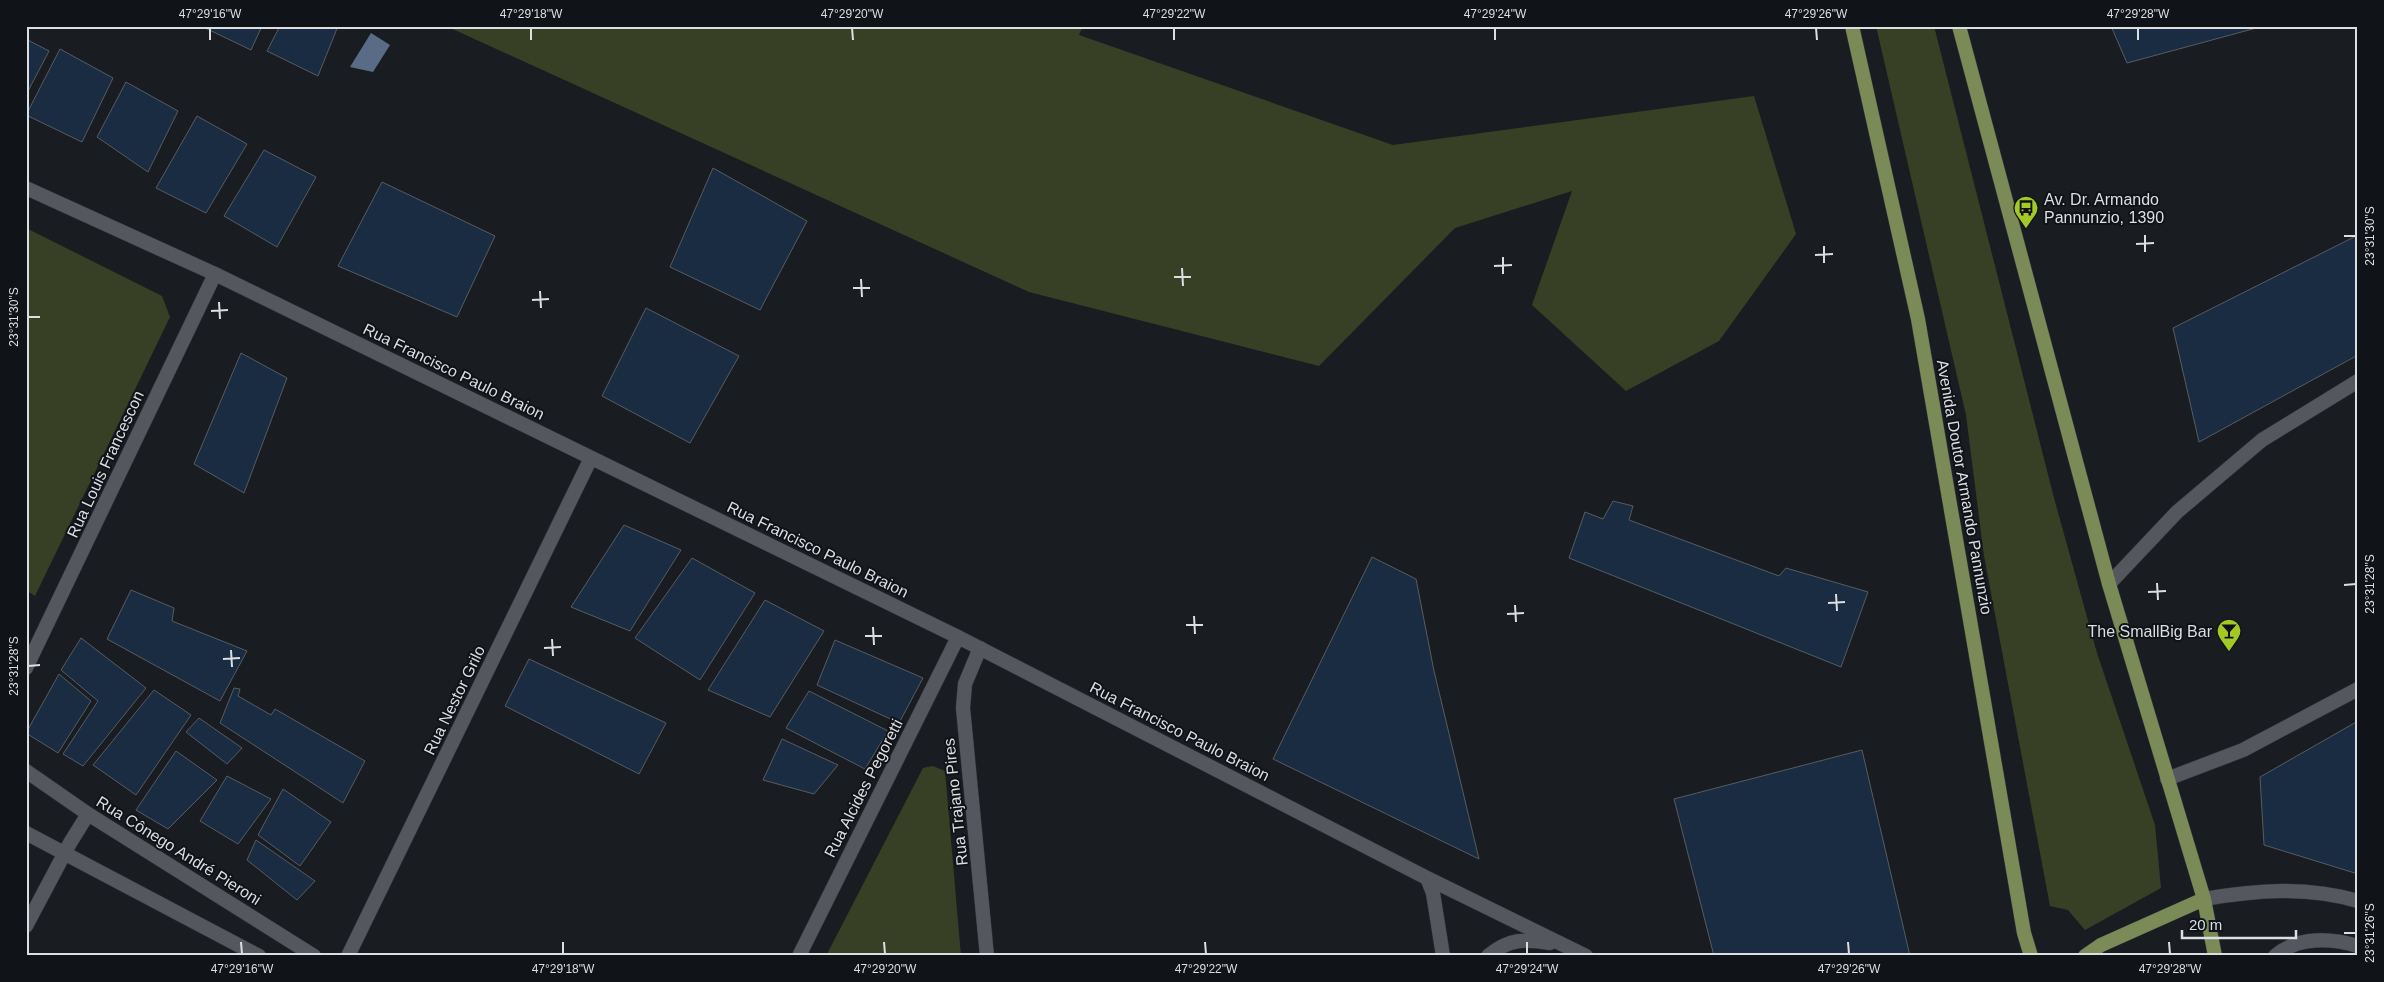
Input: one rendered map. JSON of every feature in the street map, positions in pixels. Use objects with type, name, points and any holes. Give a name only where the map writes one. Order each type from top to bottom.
[{"type":"main road","name":"Avenida Doutor Armando Pannunzio","points":[[1852,26],[1918,319],[2024,932],[2031,956]]},
{"type":"main road","points":[[1959,26],[2110,584],[2204,899],[2215,956]]},
{"type":"main road","points":[[2085,956],[2101,945],[2204,899]]},
{"type":"street","name":"Rua Francisco Paulo Braion","points":[[26,188],[215,274],[958,637],[1427,878],[1586,956]]},
{"type":"street","name":"Rua Louis Francescon","points":[[26,668],[215,274]]},
{"type":"street","points":[[2110,584],[2177,512],[2262,440],[2358,381]]},
{"type":"street","name":"Rua Nestor Grilo","points":[[348,956],[591,458]]},
{"type":"street","name":"Rua Alcides Pegoretti","points":[[799,956],[958,637]]},
{"type":"street","name":"Rua Trajano Pires","points":[[980,648],[965,684],[963,708],[987,956]]},
{"type":"street","points":[[2167,779],[2243,750],[2358,688]]},
{"type":"street","name":"Rua Cônego André Pieroni","points":[[26,771],[88,814],[314,956]]},
{"type":"street","points":[[26,926],[65,852],[88,814]]},
{"type":"street","points":[[26,832],[259,956]]},
{"type":"street","points":[[1427,878],[1433,893],[1442,956]]},
{"type":"street","points":[[2204,899],[2238,893],[2295,889],[2358,901]]},
{"type":"street","points":[[2275,956],[2301,943],[2329,939],[2358,946]]},
{"type":"street","points":[[1488,956],[1510,942],[1530,940],[1567,946]]},
{"type":"green space","points":[[446,26],[1083,26],[1079,35],[1393,145],[1754,96],[1796,234],[1719,341],[1626,391],[1532,305],[1572,191],[1455,228],[1319,366],[1029,292]]},
{"type":"green space","points":[[1876,26],[1934,26],[2054,498],[2097,653],[2155,825],[2161,888],[2085,930],[2068,910],[2050,906],[1984,556],[1966,415]]},
{"type":"green space","points":[[26,228],[162,296],[170,317],[35,596],[26,590]]},
{"type":"green space","points":[[933,766],[945,771],[961,956],[826,956],[923,768]]},
{"type":"water","points":[[371,33],[390,45],[373,72],[350,67]]},
{"type":"building","points":[[201,26],[262,26],[251,50]]},
{"type":"building","points":[[280,26],[338,26],[318,76],[267,51]]},
{"type":"building","points":[[2111,26],[2259,26],[2260,27],[2127,63]]},
{"type":"building","points":[[26,39],[49,51],[26,95]]},
{"type":"building","points":[[60,49],[113,78],[82,142],[26,115]]},
{"type":"building","points":[[126,82],[178,111],[148,172],[97,137]]},
{"type":"building","points":[[197,116],[247,144],[206,213],[156,188]]},
{"type":"building","points":[[264,150],[316,177],[277,247],[224,216]]},
{"type":"building","points":[[713,168],[807,221],[760,310],[670,267]]},
{"type":"building","points":[[382,182],[495,236],[457,317],[338,266]]},
{"type":"building","points":[[2358,235],[2358,355],[2199,442],[2173,328]]},
{"type":"building","points":[[646,308],[739,356],[690,443],[602,396]]},
{"type":"building","points":[[241,353],[287,378],[244,493],[194,464]]},
{"type":"building","points":[[1613,501],[1633,506],[1629,520],[1779,576],[1786,568],[1868,592],[1841,667],[1569,558],[1585,512],[1603,519]]},
{"type":"building","points":[[624,525],[681,550],[630,631],[571,607]]},
{"type":"building","points":[[1372,557],[1416,579],[1434,671],[1479,859],[1273,759]]},
{"type":"building","points":[[692,558],[755,593],[700,680],[635,638]]},
{"type":"building","points":[[131,590],[174,608],[172,621],[247,651],[220,701],[107,639]]},
{"type":"building","points":[[765,600],[824,631],[770,717],[708,690]]},
{"type":"building","points":[[81,638],[146,688],[83,766],[63,754],[98,701],[61,670]]},
{"type":"building","points":[[835,640],[923,678],[899,723],[817,685]]},
{"type":"building","points":[[529,659],[666,723],[639,774],[505,706]]},
{"type":"building","points":[[59,674],[91,701],[58,753],[26,733]]},
{"type":"building","points":[[234,688],[240,689],[238,696],[271,715],[275,709],[365,761],[343,803],[220,723]]},
{"type":"building","points":[[154,690],[191,715],[136,795],[93,765]]},
{"type":"building","points":[[809,691],[888,731],[865,769],[786,728]]},
{"type":"building","points":[[199,718],[242,748],[227,764],[186,732]]},
{"type":"building","points":[[2358,721],[2358,874],[2264,845],[2260,777]]},
{"type":"building","points":[[782,739],[838,765],[814,794],[763,780]]},
{"type":"building","points":[[1862,750],[1910,956],[1714,956],[1674,799]]},
{"type":"building","points":[[176,751],[217,780],[168,829],[136,810]]},
{"type":"building","points":[[227,776],[271,799],[238,844],[200,821]]},
{"type":"building","points":[[283,789],[331,822],[300,866],[258,835]]},
{"type":"building","points":[[256,840],[315,881],[297,900],[247,860]]},
{"type":"place","name":"Av. Dr. Armando Pannunzio, 1390","points":[[2026,229]]},
{"type":"place","name":"The SmallBig Bar","points":[[2229,652]]}]
